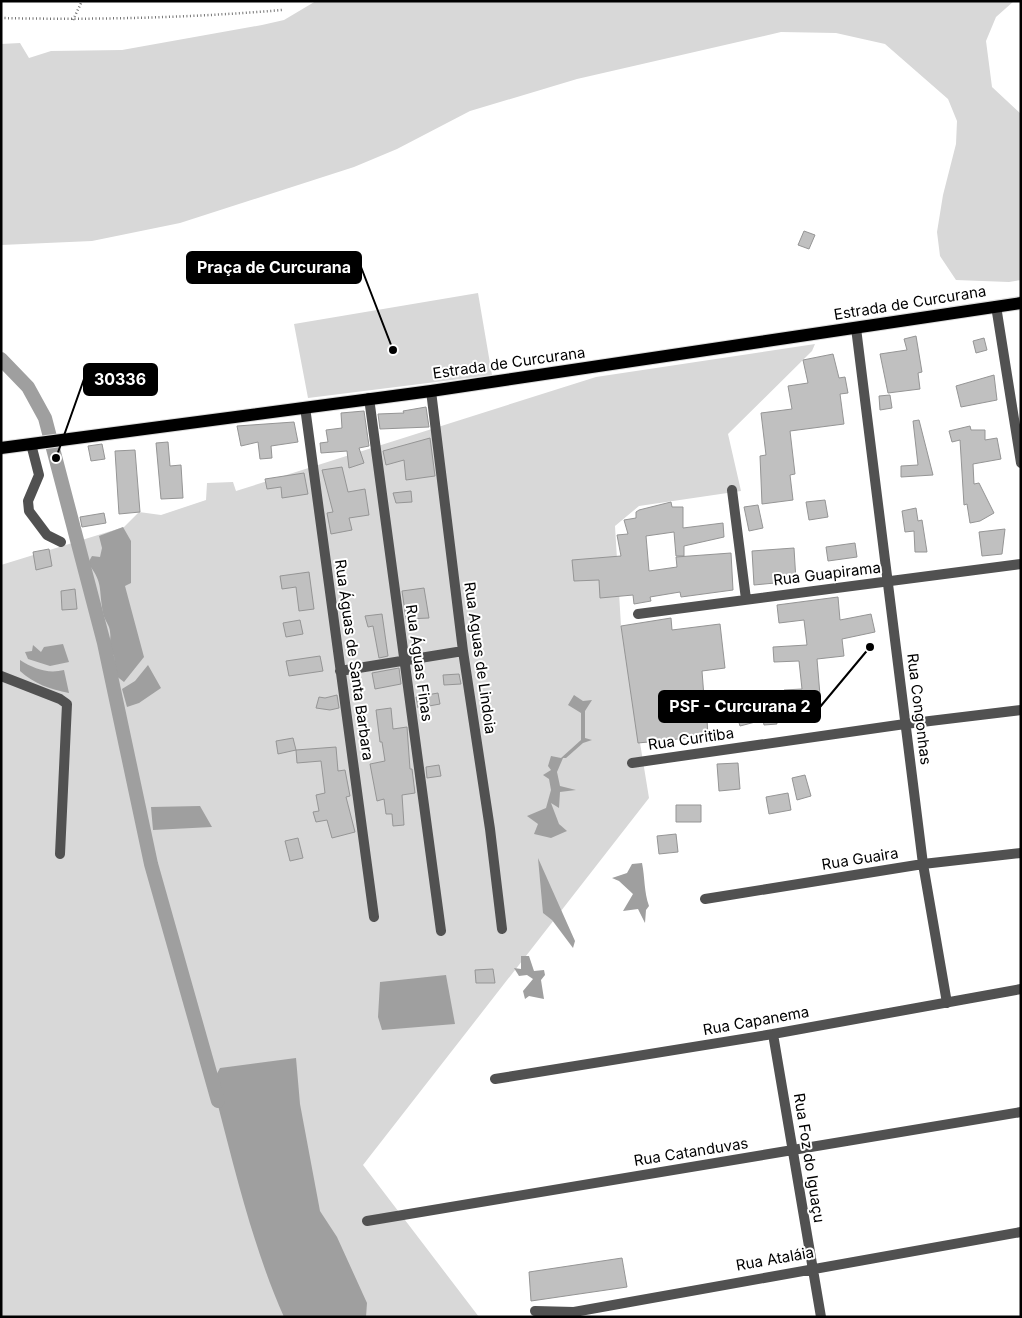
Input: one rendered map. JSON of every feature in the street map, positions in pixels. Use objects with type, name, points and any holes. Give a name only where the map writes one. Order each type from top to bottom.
[{"type":"main road","name":"Estrada de Curcurana","points":[[1,448],[431,391],[1021,303]]},
{"type":"street","points":[[996,306],[1021,463]]},
{"type":"street","name":"Rua Congonhas","points":[[856,328],[923,864],[946,1003]]},
{"type":"street","name":"Rua Aguas de Lindoia","points":[[431,391],[463,651],[490,829],[502,928]]},
{"type":"street","name":"Rua Águas Finas","points":[[369,398],[403,661],[442,931]]},
{"type":"street","name":"Rua Águas de Santa Barbara","points":[[305,407],[374,917]]},
{"type":"street","points":[[35,443],[39,475],[28,501],[28,511],[47,536],[61,542]]},
{"type":"street","points":[[732,490],[746,599]]},
{"type":"street","name":"Rua Guapirama","points":[[638,614],[1021,564]]},
{"type":"street","points":[[340,671],[463,651]]},
{"type":"street","points":[[1,676],[60,699],[67,704],[60,854]]},
{"type":"street","name":"Rua Curitiba","points":[[632,763],[905,724],[1021,710]]},
{"type":"street","name":"Rua Guaira","points":[[704,900],[923,864],[1021,853]]},
{"type":"street","name":"Rua Capanema","points":[[495,1079],[773,1034],[1021,990]]},
{"type":"street","name":"Rua Foz do Iguaçu","points":[[773,1034],[821,1317]]},
{"type":"street","name":"Rua Catanduvas","points":[[367,1221],[1021,1112]]},
{"type":"street","name":"Rua Ataláia","points":[[535,1311],[574,1312],[1021,1232]]},
{"type":"path","points":[[73,20],[82,1]]},
{"type":"path","points":[[1,18],[73,20],[194,17],[282,10]]},
{"type":"shaded area","points":[[316,1],[1014,1],[996,17],[986,41],[992,87],[1021,114],[1021,280],[1009,282],[956,280],[940,256],[937,232],[943,195],[956,144],[957,121],[948,99],[885,44],[836,33],[781,32],[577,79],[470,111],[397,149],[354,167],[180,223],[92,241],[1,245],[1,44],[20,43],[29,58],[51,51],[122,50],[284,20]]},
{"type":"shaded area","points":[[478,293],[492,375],[308,398],[294,324]]},
{"type":"shaded area","points":[[815,344],[812,351],[728,434],[741,491],[639,506],[615,526],[621,626],[649,798],[363,1165],[479,1317],[1,1317],[1,565],[124,527],[139,512],[161,515],[206,500],[207,483],[233,482],[236,491],[596,377]]},
{"type":"shaded area","points":[[123,527],[131,541],[131,583],[125,586],[144,657],[124,682],[115,675],[114,656],[109,648],[110,628],[103,613],[96,575],[88,563],[92,556],[100,557],[102,548],[99,536]]},
{"type":"shaded area","points":[[63,644],[69,662],[50,666],[28,659],[25,652],[32,651],[33,645],[41,652],[44,647]]},
{"type":"shaded area","points":[[20,660],[41,670],[64,670],[69,693],[49,688],[31,679],[20,671]]},
{"type":"shaded area","points":[[148,665],[161,688],[139,703],[127,707],[122,689],[135,681]]},
{"type":"shaded area","points":[[574,695],[583,701],[592,700],[585,711],[585,738],[592,740],[583,743],[566,758],[563,758],[557,772],[560,786],[576,790],[560,792],[559,808],[551,803],[559,824],[567,831],[551,838],[534,834],[538,824],[527,816],[546,808],[551,790],[549,779],[543,775],[551,770],[548,766],[551,756],[561,758],[581,740],[581,713],[568,705]]},
{"type":"shaded area","points":[[200,806],[212,827],[153,830],[151,807]]},
{"type":"shaded area","points":[[538,858],[575,941],[573,948],[552,920],[543,913]]},
{"type":"shaded area","points":[[642,863],[649,906],[646,910],[645,923],[638,909],[623,911],[633,894],[619,881],[612,878],[627,873],[632,864]]},
{"type":"shaded area","points":[[521,956],[529,956],[534,971],[544,970],[545,975],[541,980],[544,999],[529,996],[525,999],[523,991],[533,979],[527,975],[519,976],[514,968],[521,969]]},
{"type":"shaded area","points":[[446,975],[455,1024],[382,1030],[378,1017],[380,982]]},
{"type":"shaded area","points":[[296,1058],[300,1104],[320,1211],[337,1237],[367,1303],[366,1317],[284,1317],[252,1231],[235,1172],[212,1083],[220,1068]]},
{"type":"building","points":[[804,231],[815,235],[809,249],[798,245]]},
{"type":"building","points":[[916,336],[922,372],[918,373],[920,389],[888,393],[880,354],[907,350],[904,339]]},
{"type":"building","points":[[984,338],[987,350],[976,353],[973,341]]},
{"type":"building","points":[[833,354],[839,378],[845,377],[848,393],[840,394],[844,424],[790,431],[795,474],[790,475],[793,500],[762,504],[760,456],[766,455],[761,413],[792,409],[788,386],[808,383],[803,360]]},
{"type":"building","points":[[994,375],[997,400],[961,407],[956,386]]},
{"type":"building","points":[[890,395],[892,408],[880,410],[879,396]]},
{"type":"building","points":[[426,407],[429,427],[380,429],[378,414],[404,413],[403,411]]},
{"type":"building","points":[[364,411],[369,446],[359,448],[364,463],[349,468],[347,451],[321,453],[320,443],[328,442],[326,430],[342,428],[341,413]]},
{"type":"building","points":[[919,420],[933,475],[901,477],[901,466],[918,465],[913,421]]},
{"type":"building","points":[[294,422],[298,442],[271,446],[272,458],[260,459],[258,442],[241,446],[237,426]]},
{"type":"building","points":[[970,426],[971,430],[985,430],[985,440],[997,438],[1001,459],[973,464],[974,484],[979,483],[994,513],[980,521],[970,523],[967,504],[964,505],[960,440],[952,442],[949,431]]},
{"type":"building","points":[[430,438],[435,476],[406,480],[404,460],[386,465],[383,451]]},
{"type":"building","points":[[168,442],[170,466],[181,465],[183,498],[161,499],[156,443]]},
{"type":"building","points":[[102,444],[105,459],[91,461],[88,446]]},
{"type":"building","points":[[135,450],[140,512],[119,514],[115,451]]},
{"type":"building","points":[[342,467],[348,492],[365,489],[369,515],[349,518],[352,530],[331,534],[327,513],[333,512],[322,470]]},
{"type":"building","points":[[304,473],[308,494],[282,498],[281,487],[267,489],[265,479]]},
{"type":"building","points":[[411,491],[412,502],[396,503],[393,493]]},
{"type":"building","points":[[825,500],[828,517],[809,520],[806,502]]},
{"type":"building","points":[[671,502],[672,507],[683,507],[683,528],[723,523],[724,537],[684,546],[684,556],[676,556],[674,532],[646,536],[649,571],[677,567],[676,557],[731,553],[733,590],[681,597],[680,592],[650,597],[651,601],[634,604],[633,595],[600,598],[599,580],[574,581],[572,560],[621,556],[617,535],[628,534],[624,520],[636,518],[636,512],[639,510]]},
{"type":"building","points":[[758,505],[763,528],[749,531],[744,507]]},
{"type":"building","points":[[916,508],[918,521],[922,520],[927,552],[915,552],[914,531],[905,532],[902,511]]},
{"type":"building","points":[[104,513],[106,523],[82,527],[80,517]]},
{"type":"building","points":[[1005,529],[1002,554],[982,556],[979,532]]},
{"type":"building","points":[[855,543],[857,557],[828,561],[826,547]]},
{"type":"building","points":[[794,548],[796,581],[754,585],[752,551]]},
{"type":"building","points":[[49,549],[52,566],[36,570],[33,552]]},
{"type":"building","points":[[309,572],[314,609],[299,611],[296,587],[282,589],[280,576]]},
{"type":"building","points":[[424,588],[429,618],[406,619],[402,591]]},
{"type":"building","points":[[75,589],[77,609],[62,610],[61,591]]},
{"type":"building","points":[[838,597],[840,620],[871,614],[875,632],[842,639],[844,656],[817,659],[821,707],[784,709],[784,690],[802,689],[799,661],[774,662],[773,647],[807,645],[804,620],[779,623],[777,605]]},
{"type":"building","points":[[382,614],[388,656],[379,658],[373,626],[368,627],[365,616]]},
{"type":"building","points":[[671,618],[672,630],[720,624],[725,668],[702,671],[704,697],[729,693],[730,703],[752,697],[754,706],[773,703],[777,724],[764,725],[763,720],[740,726],[737,716],[707,720],[708,736],[638,743],[621,626]]},
{"type":"building","points":[[300,620],[303,634],[286,637],[283,623]]},
{"type":"building","points":[[320,656],[323,671],[289,676],[286,661]]},
{"type":"building","points":[[399,668],[401,684],[375,689],[372,673]]},
{"type":"building","points":[[459,674],[461,684],[444,685],[443,675]]},
{"type":"building","points":[[438,693],[440,704],[418,708],[416,697]]},
{"type":"building","points":[[337,695],[339,708],[330,710],[316,708],[319,697],[325,698]]},
{"type":"building","points":[[391,708],[393,729],[407,727],[410,769],[412,769],[415,793],[402,795],[404,825],[393,826],[392,814],[386,814],[384,799],[377,801],[370,764],[385,761],[382,742],[380,742],[376,710]]},
{"type":"building","points":[[293,738],[296,750],[278,754],[276,741]]},
{"type":"building","points":[[336,747],[338,771],[345,770],[350,796],[346,797],[355,832],[332,838],[327,820],[316,822],[313,812],[319,811],[316,795],[325,793],[321,761],[297,763],[296,750]]},
{"type":"building","points":[[738,763],[740,789],[719,791],[717,764]]},
{"type":"building","points":[[439,765],[441,776],[427,778],[426,767]]},
{"type":"building","points":[[805,775],[811,796],[797,800],[792,778]]},
{"type":"building","points":[[788,793],[791,810],[769,814],[766,797]]},
{"type":"building","points":[[676,805],[701,805],[701,822],[676,822]]},
{"type":"building","points":[[676,834],[678,852],[659,854],[657,836]]},
{"type":"building","points":[[298,838],[303,858],[290,861],[285,841]]},
{"type":"building","points":[[493,969],[495,983],[476,983],[475,970]]},
{"type":"building","points":[[622,1258],[627,1287],[531,1301],[529,1272]]},
{"type":"waterway","points":[[1,359],[28,387],[45,418],[104,643],[151,864],[218,1101]]},
{"type":"place","name":"Praça de Curcurana","points":[[393,350]]},
{"type":"place","name":"30336","points":[[56,458]]},
{"type":"place","name":"PSF - Curcurana 2","points":[[870,647]]}]
